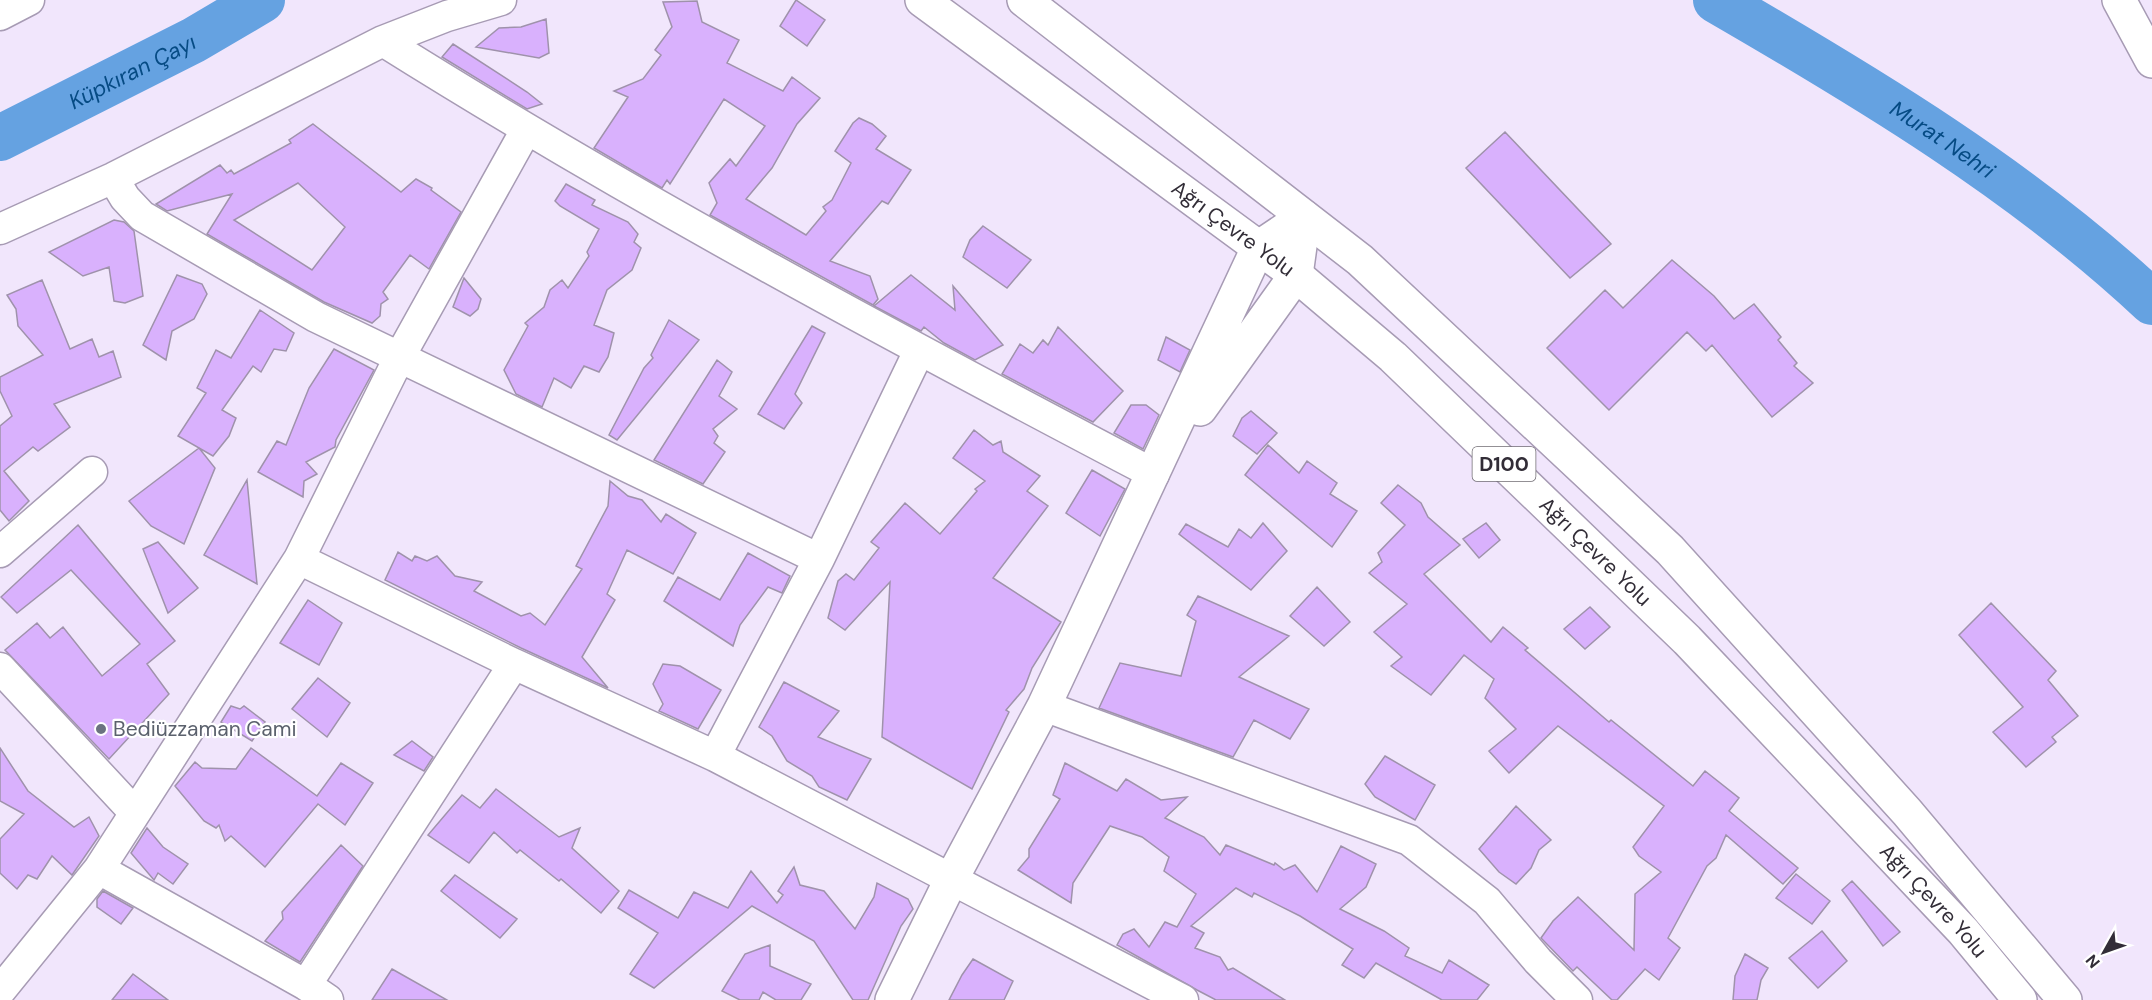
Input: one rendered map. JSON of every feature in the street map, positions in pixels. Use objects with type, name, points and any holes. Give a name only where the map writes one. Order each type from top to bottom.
[{"type":"main road","name":"Ağrı Çevre Yolu","points":[[922,0],[1296,275],[1393,357],[1687,640],[1963,931],[2020,1000]]},
{"type":"main road","name":"Ağrı Çevre Yolu","points":[[1024,0],[1360,260],[1670,550],[1907,812],[2065,1000]]},
{"type":"main road","points":[[2119,0],[2152,62]]},
{"type":"main road","points":[[892,1000],[952,878],[1044,706],[1258,248],[1304,217]]},
{"type":"main road","points":[[1154,474],[1296,275],[1304,217]]},
{"type":"street","points":[[0,15],[29,0]]},
{"type":"street","points":[[0,229],[113,178],[383,41],[447,16],[501,0]]},
{"type":"street","points":[[383,41],[526,130],[919,351],[1154,474]]},
{"type":"street","points":[[0,991],[99,869],[298,559],[399,358],[526,130]]},
{"type":"street","points":[[113,178],[125,198],[142,216],[316,317],[819,559]]},
{"type":"street","points":[[715,756],[819,559],[919,351]]},
{"type":"street","points":[[0,552],[92,471]]},
{"type":"street","points":[[298,559],[514,664],[715,756],[1183,1000]]},
{"type":"street","points":[[99,869],[317,992],[514,664]]},
{"type":"street","points":[[0,668],[135,813]]},
{"type":"street","points":[[1044,706],[1409,840],[1487,901],[1577,1000]]},
{"type":"building","points":[[796,0],[825,20],[807,46],[780,26]]},
{"type":"building","points":[[697,1],[702,22],[739,40],[727,63],[783,91],[792,77],[820,98],[797,124],[772,168],[746,199],[806,235],[826,211],[823,207],[832,200],[851,163],[835,151],[853,123],[859,118],[872,124],[886,136],[876,149],[911,170],[888,204],[882,201],[830,261],[870,276],[878,299],[873,305],[710,215],[717,203],[709,183],[730,159],[736,166],[765,126],[724,99],[670,184],[667,180],[662,188],[594,148],[628,97],[614,91],[643,79],[661,55],[655,50],[672,27],[663,2]]},
{"type":"building","points":[[546,19],[549,53],[539,58],[476,47],[499,28],[521,27]]},
{"type":"building","points":[[453,44],[542,104],[527,109],[442,57]]},
{"type":"building","points":[[313,124],[401,192],[416,179],[432,188],[431,190],[461,212],[429,269],[410,255],[383,292],[388,299],[381,304],[380,316],[372,323],[324,302],[207,234],[232,194],[167,211],[156,204],[220,165],[227,173],[231,170],[234,174],[291,143],[289,140]],"holes":[[[298,183],[345,227],[312,270],[234,220]]]},
{"type":"building","points":[[1505,132],[1611,244],[1570,278],[1466,168]]},
{"type":"building","points":[[566,184],[595,200],[592,205],[628,222],[638,234],[634,242],[641,248],[632,270],[607,290],[594,325],[614,333],[608,357],[599,372],[584,366],[571,388],[554,378],[542,407],[516,394],[504,370],[528,326],[525,323],[544,307],[550,290],[562,280],[568,288],[589,256],[587,252],[599,229],[555,201]]},
{"type":"building","points":[[114,220],[124,222],[134,231],[143,296],[125,303],[114,301],[109,267],[83,276],[49,252]]},
{"type":"building","points":[[983,226],[1031,260],[1007,288],[963,257],[970,240]]},
{"type":"building","points":[[1672,260],[1714,296],[1734,319],[1754,304],[1781,337],[1778,340],[1797,363],[1794,366],[1813,383],[1772,417],[1712,345],[1706,351],[1687,332],[1609,410],[1547,348],[1605,290],[1623,308]]},
{"type":"building","points":[[177,275],[202,284],[207,294],[194,319],[172,331],[166,360],[143,345]]},
{"type":"building","points":[[911,275],[955,310],[953,286],[1003,345],[975,360],[944,343],[924,327],[921,331],[874,306]]},
{"type":"building","points":[[464,278],[481,299],[478,309],[470,316],[453,307]]},
{"type":"building","points":[[42,280],[70,349],[92,339],[99,357],[113,351],[121,377],[54,404],[70,427],[38,451],[33,447],[4,471],[29,501],[9,521],[0,510],[0,426],[12,416],[0,391],[0,377],[43,355],[18,326],[16,309],[7,295]]},
{"type":"building","points":[[260,310],[294,333],[286,351],[274,349],[261,372],[253,366],[222,410],[236,418],[229,436],[213,456],[178,436],[206,393],[197,388],[216,350],[231,358]]},
{"type":"building","points":[[669,320],[699,340],[617,440],[609,435],[644,368],[653,358],[651,355]]},
{"type":"building","points":[[812,326],[825,333],[795,394],[802,403],[784,429],[758,414]]},
{"type":"building","points":[[1058,327],[1123,391],[1093,422],[1002,374],[1020,344],[1033,353],[1043,340],[1048,345]]},
{"type":"building","points":[[1166,337],[1190,350],[1180,372],[1158,360]]},
{"type":"building","points":[[334,349],[374,370],[336,440],[335,447],[306,462],[317,474],[304,481],[303,497],[258,472],[277,441],[286,445],[309,388]]},
{"type":"building","points":[[717,360],[732,372],[719,396],[737,409],[713,429],[718,436],[714,443],[725,452],[703,484],[654,460]]},
{"type":"building","points":[[1131,405],[1146,405],[1159,415],[1143,449],[1114,433]]},
{"type":"building","points":[[1251,411],[1277,433],[1257,454],[1233,436],[1242,418]]},
{"type":"building","points":[[974,430],[993,445],[1001,441],[1003,452],[1040,476],[1027,491],[1048,506],[993,578],[1061,622],[1032,668],[1024,689],[1006,710],[1009,712],[972,789],[882,737],[890,582],[845,630],[828,618],[838,581],[846,574],[854,580],[879,548],[871,542],[905,503],[940,534],[977,491],[975,489],[985,481],[953,458]]},
{"type":"building","points":[[1268,445],[1299,473],[1307,461],[1337,483],[1330,494],[1357,511],[1332,547],[1245,475]]},
{"type":"building","points":[[199,448],[215,468],[184,544],[151,526],[129,501]]},
{"type":"building","points":[[1092,470],[1125,489],[1100,536],[1066,513]]},
{"type":"building","points":[[247,480],[257,584],[204,555]]},
{"type":"building","points":[[610,481],[628,496],[642,500],[661,522],[666,514],[696,533],[673,574],[627,550],[607,594],[615,600],[582,657],[608,688],[521,648],[385,580],[398,552],[412,561],[415,556],[427,561],[437,556],[455,576],[482,582],[474,591],[521,616],[530,613],[545,625],[582,569],[576,566],[608,506]]},
{"type":"building","points":[[1398,485],[1421,503],[1428,517],[1460,545],[1424,574],[1491,642],[1503,627],[1528,648],[1525,650],[1609,722],[1611,720],[1693,786],[1705,771],[1739,798],[1729,811],[1798,868],[1783,884],[1726,835],[1716,858],[1707,866],[1668,938],[1680,948],[1659,980],[1645,969],[1617,1000],[1612,1000],[1577,967],[1573,971],[1541,938],[1553,921],[1578,897],[1634,950],[1635,894],[1661,872],[1639,856],[1633,847],[1664,806],[1558,726],[1509,773],[1489,751],[1516,729],[1485,698],[1494,679],[1464,655],[1431,695],[1391,666],[1402,657],[1374,632],[1407,604],[1369,573],[1382,562],[1378,553],[1405,525],[1381,503]]},
{"type":"building","points":[[1263,523],[1287,551],[1251,590],[1179,534],[1186,524],[1228,547],[1239,529],[1251,538]]},
{"type":"building","points":[[1486,523],[1500,540],[1479,558],[1463,539]]},
{"type":"building","points":[[78,525],[175,641],[147,664],[169,694],[109,759],[5,650],[37,623],[50,638],[63,627],[102,676],[140,644],[71,570],[17,613],[1,597]]},
{"type":"building","points":[[158,542],[198,588],[168,613],[143,549]]},
{"type":"building","points":[[748,553],[790,576],[782,593],[768,587],[740,625],[733,646],[664,601],[678,577],[720,600]]},
{"type":"building","points":[[1317,587],[1350,622],[1324,646],[1290,616]]},
{"type":"building","points":[[1198,596],[1289,636],[1239,677],[1309,709],[1290,739],[1254,720],[1233,757],[1099,708],[1120,663],[1181,676],[1196,621],[1187,615]]},
{"type":"building","points":[[308,600],[342,623],[319,665],[280,643]]},
{"type":"building","points":[[1991,603],[2056,671],[2048,680],[2078,716],[2052,737],[2056,742],[2026,767],[1993,732],[2023,707],[1959,635]]},
{"type":"building","points":[[1590,607],[1610,627],[1585,649],[1564,629]]},
{"type":"building","points":[[663,664],[680,666],[721,690],[698,729],[659,711],[663,704],[653,684]]},
{"type":"building","points":[[318,678],[350,703],[327,737],[292,709]]},
{"type":"building","points":[[784,682],[839,711],[818,737],[871,759],[847,800],[819,787],[812,776],[787,761],[772,736],[759,727]]},
{"type":"building","points":[[231,706],[240,709],[244,706],[265,722],[252,741],[221,722]]},
{"type":"building","points":[[412,741],[433,757],[424,771],[394,755]]},
{"type":"building","points":[[0,748],[28,791],[74,827],[89,817],[99,836],[72,875],[52,856],[37,879],[28,875],[17,889],[0,873],[0,839],[24,814],[0,801]]},
{"type":"building","points":[[251,748],[317,796],[341,763],[373,783],[345,825],[318,804],[265,867],[231,836],[225,841],[219,825],[216,828],[204,821],[175,786],[195,762],[202,768],[236,769]]},
{"type":"building","points":[[1385,756],[1435,785],[1415,820],[1375,797],[1365,784]]},
{"type":"building","points":[[1065,763],[1117,791],[1126,779],[1161,800],[1187,797],[1165,818],[1204,837],[1220,855],[1226,845],[1274,865],[1275,863],[1284,870],[1295,865],[1317,892],[1341,846],[1376,864],[1366,887],[1340,909],[1384,931],[1409,948],[1405,956],[1442,973],[1449,960],[1489,985],[1477,1000],[1442,1000],[1376,963],[1364,978],[1342,965],[1353,949],[1300,916],[1254,893],[1252,897],[1236,888],[1191,926],[1204,933],[1195,948],[1220,957],[1228,970],[1233,968],[1285,1000],[1216,1000],[1117,945],[1123,934],[1134,929],[1149,947],[1165,922],[1177,927],[1196,894],[1164,871],[1169,857],[1142,837],[1110,826],[1073,883],[1071,903],[1018,870],[1029,857],[1029,849],[1060,799],[1053,795]]},
{"type":"building","points":[[496,789],[559,837],[580,828],[572,848],[619,891],[601,913],[561,879],[559,881],[520,850],[517,853],[494,832],[469,863],[428,835],[462,795],[480,808]]},
{"type":"building","points":[[1516,806],[1551,840],[1539,850],[1531,868],[1516,884],[1499,872],[1479,849]]},
{"type":"building","points":[[147,828],[163,847],[188,864],[173,884],[158,873],[154,880],[131,853]]},
{"type":"building","points":[[341,845],[363,866],[300,962],[265,941],[283,919],[282,912]]},
{"type":"building","points":[[794,867],[800,885],[824,891],[855,929],[874,897],[877,883],[908,899],[913,909],[901,926],[868,1000],[853,1000],[814,941],[752,906],[654,988],[630,974],[658,933],[618,908],[629,890],[678,918],[694,892],[728,908],[751,871],[777,903],[783,895],[778,891]]},
{"type":"building","points":[[1796,874],[1830,901],[1812,924],[1776,898]]},
{"type":"building","points":[[455,875],[517,919],[500,938],[441,891]]},
{"type":"building","points":[[1852,881],[1900,932],[1883,946],[1842,890]]},
{"type":"building","points":[[103,891],[133,908],[121,924],[97,907],[97,899]]},
{"type":"building","points":[[1822,931],[1847,961],[1818,988],[1789,958]]},
{"type":"building","points":[[770,945],[770,966],[811,984],[801,1000],[776,1000],[763,992],[759,1000],[740,1000],[722,991],[745,954]]},
{"type":"building","points":[[1745,954],[1768,968],[1761,980],[1757,1000],[1733,1000],[1735,976]]},
{"type":"building","points":[[973,959],[1013,981],[1004,1000],[949,1000]]},
{"type":"building","points":[[392,969],[447,1000],[372,1000]]},
{"type":"building","points":[[133,974],[168,1000],[112,1000]]},
{"type":"waterway","name":"Küpkıran Çayı","points":[[0,138],[194,40],[262,0]]},
{"type":"waterway","name":"Murat Nehri","points":[[1716,0],[1887,102],[1997,176],[2051,216],[2152,302]]},
{"type":"place","name":"Bediüzzaman Cami","points":[[101,729]]}]
